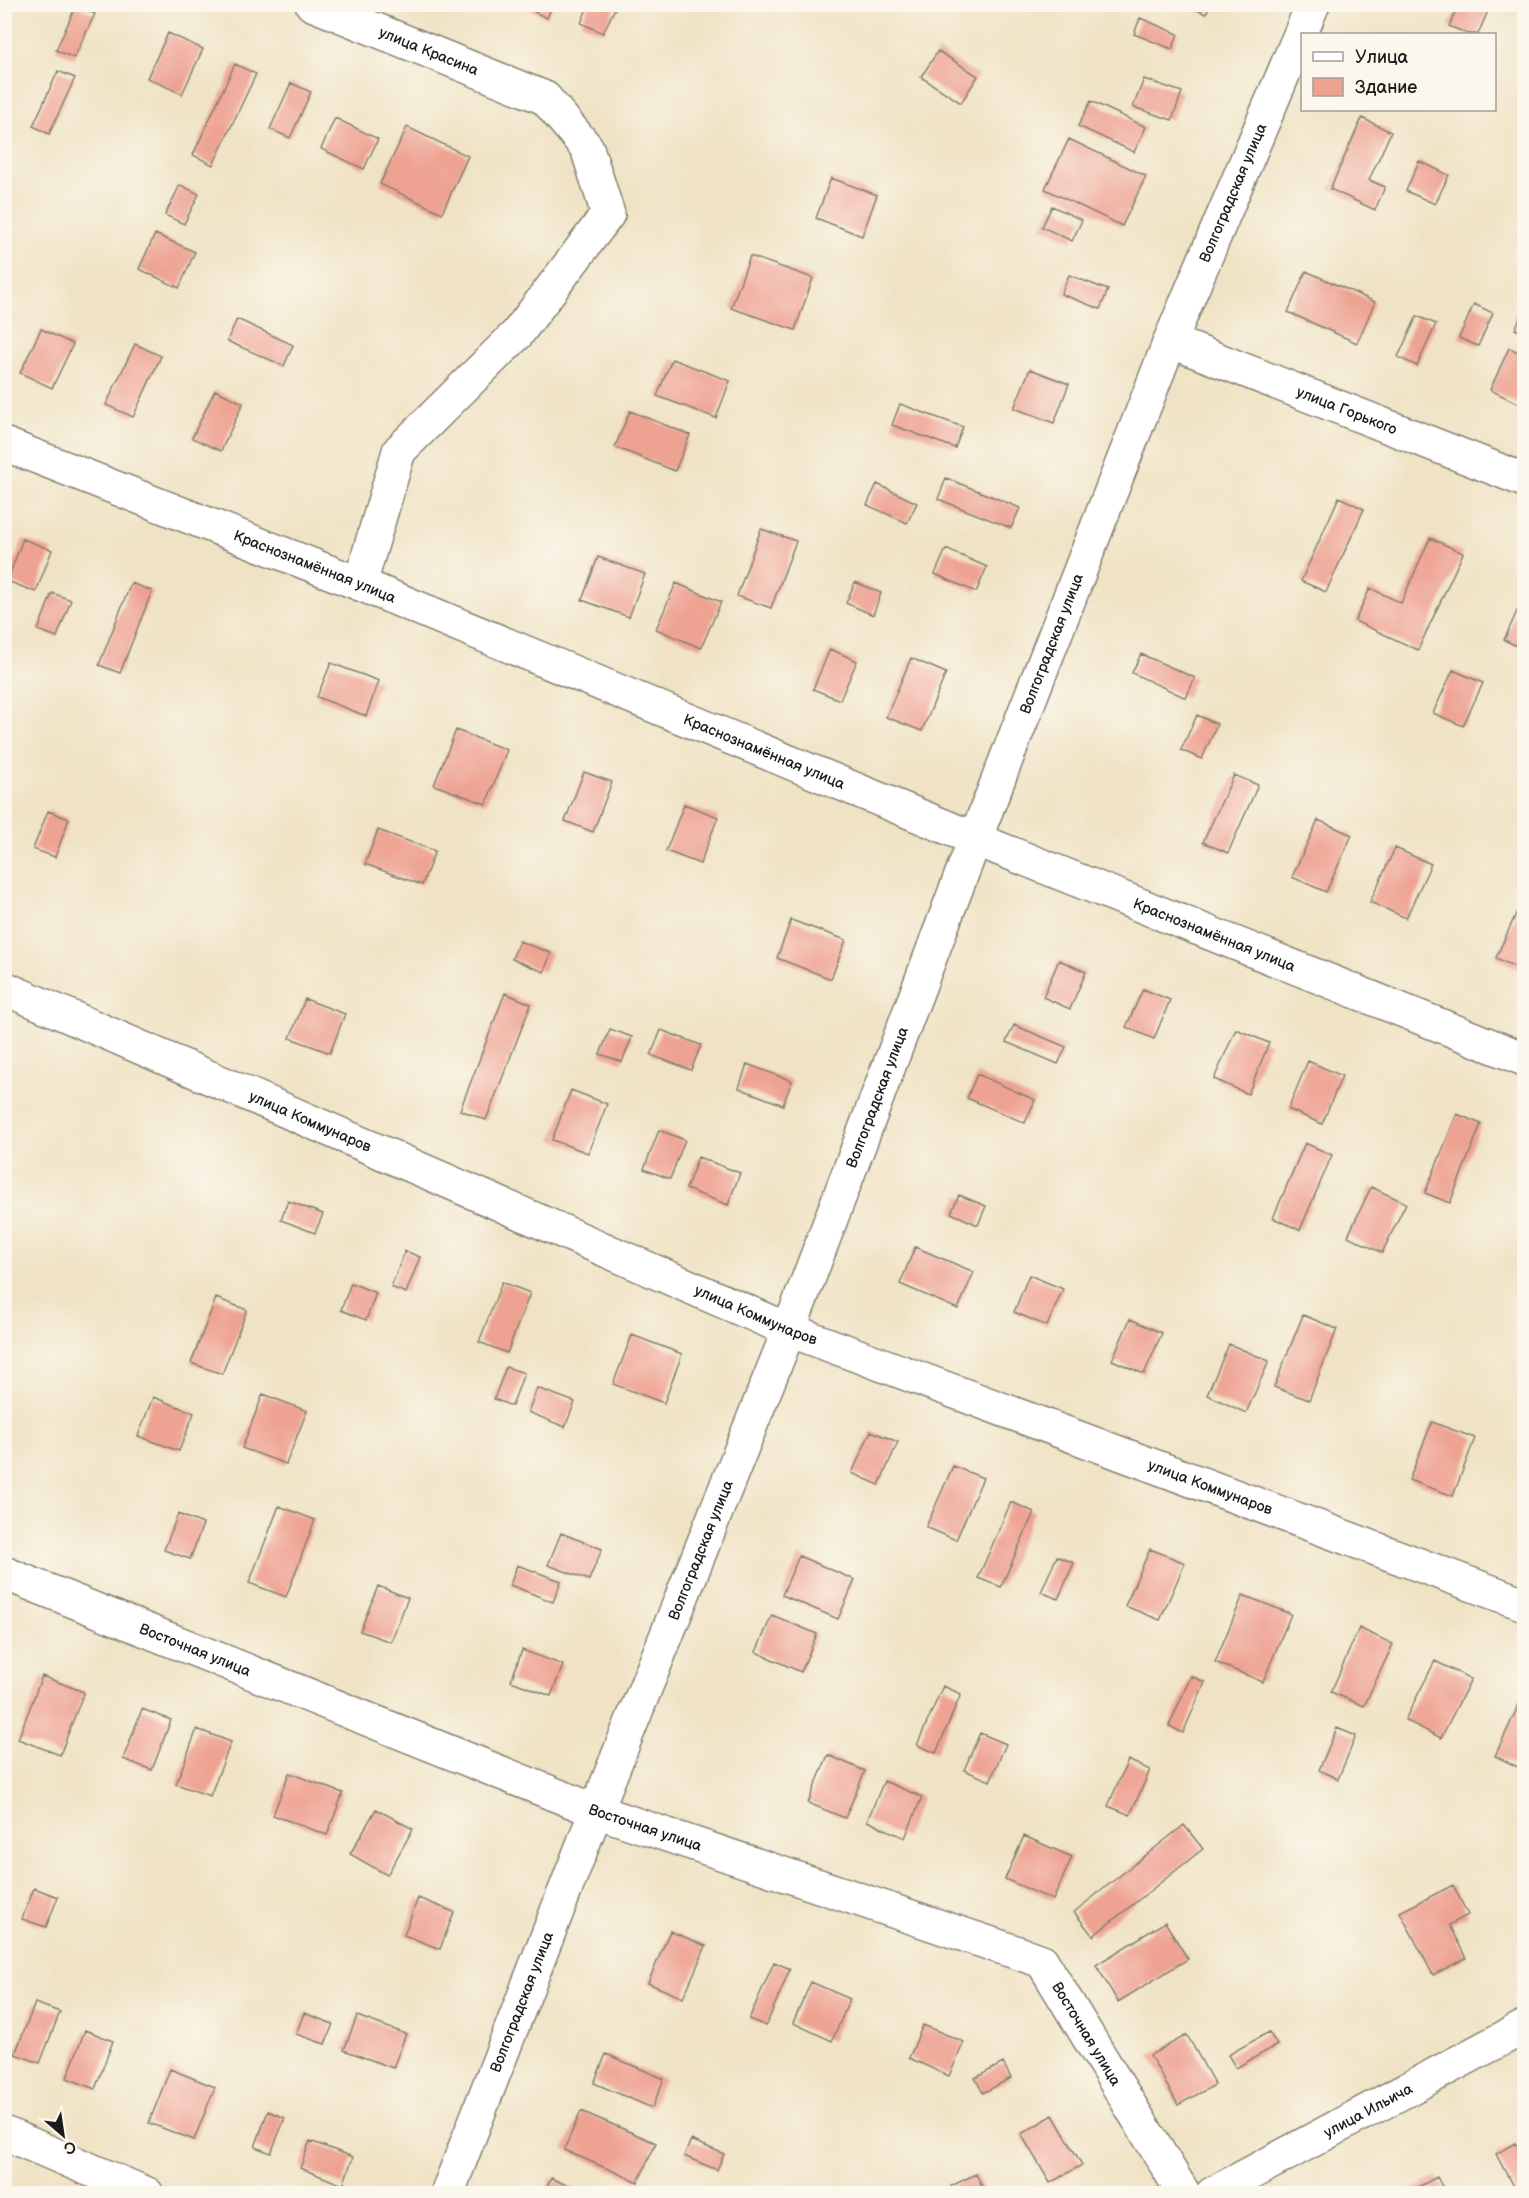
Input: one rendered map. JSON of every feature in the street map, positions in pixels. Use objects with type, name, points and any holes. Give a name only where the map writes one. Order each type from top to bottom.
[{"type":"street","name":"улица Красина","points":[[312,4],[545,98],[587,148],[608,214],[517,334],[399,451],[360,584]]},
{"type":"street","name":"Волгоградская улица","points":[[447,2193],[596,1811],[789,1330],[975,839],[1170,341],[1313,4]]},
{"type":"street","name":"улица Горького","points":[[1170,341],[1524,480]]},
{"type":"street","name":"Краснознамённая улица","points":[[4,444],[360,584],[975,839],[1524,1059]]},
{"type":"street","name":"улица Коммунаров","points":[[4,988],[789,1330],[1524,1604]]},
{"type":"street","name":"Восточная улица","points":[[4,1573],[596,1811],[1042,1961],[1184,2193]]},
{"type":"street","name":"улица Ильича","points":[[1212,2193],[1524,2027]]},
{"type":"street","points":[[4,2133],[147,2193]]},
{"type":"building","points":[[518,4],[553,4],[547,18]]},
{"type":"building","points":[[589,4],[617,4],[603,33],[581,23]]},
{"type":"building","points":[[1184,4],[1211,4],[1206,14]]},
{"type":"building","points":[[1459,4],[1491,4],[1478,33],[1466,33],[1449,26]]},
{"type":"building","points":[[76,6],[95,14],[74,58],[56,50]]},
{"type":"building","points":[[1140,18],[1178,34],[1172,49],[1134,34]]},
{"type":"building","points":[[168,33],[203,49],[182,94],[147,78]]},
{"type":"building","points":[[938,51],[978,76],[961,103],[921,77]]},
{"type":"building","points":[[235,64],[256,74],[213,165],[193,155]]},
{"type":"building","points":[[58,71],[75,78],[49,134],[33,126]]},
{"type":"building","points":[[1144,79],[1182,92],[1172,120],[1133,107]]},
{"type":"building","points":[[291,83],[311,92],[290,138],[270,129]]},
{"type":"building","points":[[1091,101],[1146,127],[1134,152],[1078,126]]},
{"type":"building","points":[[335,118],[378,139],[364,169],[321,149]]},
{"type":"building","points":[[1362,118],[1391,132],[1369,180],[1385,187],[1375,210],[1330,189]]},
{"type":"building","points":[[407,127],[468,156],[442,213],[380,184]]},
{"type":"building","points":[[1069,139],[1146,176],[1122,226],[1045,189]]},
{"type":"building","points":[[1419,161],[1449,175],[1435,204],[1406,191]]},
{"type":"building","points":[[831,178],[877,195],[862,236],[816,218]]},
{"type":"building","points":[[180,185],[199,194],[184,224],[165,215]]},
{"type":"building","points":[[1052,206],[1082,220],[1072,241],[1042,227]]},
{"type":"building","points":[[155,234],[195,252],[179,288],[139,269]]},
{"type":"building","points":[[750,256],[813,278],[795,330],[731,308]]},
{"type":"building","points":[[1306,271],[1375,302],[1357,343],[1288,312]]},
{"type":"building","points":[[1069,275],[1108,290],[1100,309],[1061,294]]},
{"type":"building","points":[[1474,304],[1493,313],[1478,346],[1459,338]]},
{"type":"building","points":[[1524,309],[1524,333],[1515,329]]},
{"type":"building","points":[[1417,316],[1436,324],[1417,366],[1398,357]]},
{"type":"building","points":[[237,319],[293,345],[284,366],[227,341]]},
{"type":"building","points":[[41,329],[73,344],[52,388],[20,373]]},
{"type":"building","points":[[135,344],[161,356],[133,417],[106,405]]},
{"type":"building","points":[[1509,348],[1524,354],[1524,406],[1490,390]]},
{"type":"building","points":[[672,359],[730,381],[716,418],[657,396]]},
{"type":"building","points":[[1030,369],[1069,384],[1054,423],[1014,408]]},
{"type":"building","points":[[215,390],[243,403],[221,451],[192,438]]},
{"type":"building","points":[[900,404],[963,427],[955,448],[892,425]]},
{"type":"building","points":[[630,411],[690,435],[675,471],[615,447]]},
{"type":"building","points":[[946,478],[1020,508],[1011,528],[938,499]]},
{"type":"building","points":[[877,484],[917,503],[907,523],[867,505]]},
{"type":"building","points":[[1339,497],[1364,509],[1326,592],[1301,581]]},
{"type":"building","points":[[761,529],[796,541],[771,608],[737,596]]},
{"type":"building","points":[[1430,538],[1463,553],[1418,650],[1355,621],[1370,588],[1401,603]]},
{"type":"building","points":[[23,539],[52,550],[36,592],[7,581]]},
{"type":"building","points":[[946,549],[987,567],[976,592],[935,574]]},
{"type":"building","points":[[598,557],[645,574],[629,617],[582,600]]},
{"type":"building","points":[[855,582],[881,593],[873,615],[846,603]]},
{"type":"building","points":[[131,583],[152,591],[120,673],[99,665]]},
{"type":"building","points":[[676,583],[721,602],[701,648],[656,629]]},
{"type":"building","points":[[52,593],[71,600],[57,637],[38,630]]},
{"type":"building","points":[[1524,596],[1524,649],[1504,640]]},
{"type":"building","points":[[830,649],[857,661],[840,700],[813,689]]},
{"type":"building","points":[[1141,654],[1195,678],[1186,698],[1132,673]]},
{"type":"building","points":[[911,658],[946,673],[922,731],[886,717]]},
{"type":"building","points":[[331,663],[379,681],[366,716],[317,697]]},
{"type":"building","points":[[1453,670],[1483,683],[1463,726],[1433,713]]},
{"type":"building","points":[[1197,715],[1217,724],[1202,759],[1181,750]]},
{"type":"building","points":[[456,730],[507,750],[486,804],[434,785]]},
{"type":"building","points":[[584,772],[612,782],[593,832],[565,821]]},
{"type":"building","points":[[1234,775],[1258,785],[1228,853],[1203,842]]},
{"type":"building","points":[[684,804],[718,817],[700,864],[666,851]]},
{"type":"building","points":[[48,811],[69,819],[55,857],[33,849]]},
{"type":"building","points":[[1318,820],[1352,835],[1326,892],[1292,877]]},
{"type":"building","points":[[378,830],[435,851],[422,885],[365,864]]},
{"type":"building","points":[[1395,848],[1431,864],[1406,918],[1370,902]]},
{"type":"building","points":[[1521,903],[1524,904],[1524,971],[1496,958]]},
{"type":"building","points":[[791,920],[846,940],[831,979],[777,958]]},
{"type":"building","points":[[519,941],[551,953],[544,972],[512,959]]},
{"type":"building","points":[[1059,960],[1086,972],[1070,1009],[1043,997]]},
{"type":"building","points":[[1143,989],[1170,1000],[1154,1039],[1126,1027]]},
{"type":"building","points":[[505,993],[531,1004],[486,1120],[460,1110]]},
{"type":"building","points":[[305,999],[345,1014],[330,1053],[290,1038]]},
{"type":"building","points":[[1014,1025],[1066,1047],[1058,1064],[1006,1042]]},
{"type":"building","points":[[610,1029],[632,1037],[622,1062],[600,1054]]},
{"type":"building","points":[[1236,1029],[1269,1043],[1248,1094],[1214,1079]]},
{"type":"building","points":[[661,1030],[701,1045],[691,1070],[651,1055]]},
{"type":"building","points":[[1308,1061],[1342,1076],[1322,1124],[1288,1109]]},
{"type":"building","points":[[747,1064],[792,1081],[783,1105],[739,1088]]},
{"type":"building","points":[[977,1074],[1035,1100],[1025,1123],[967,1098]]},
{"type":"building","points":[[571,1090],[607,1104],[588,1153],[552,1140]]},
{"type":"building","points":[[1457,1114],[1481,1124],[1450,1203],[1425,1193]]},
{"type":"building","points":[[659,1130],[685,1140],[670,1179],[644,1169]]},
{"type":"building","points":[[1305,1143],[1332,1155],[1300,1230],[1273,1218]]},
{"type":"building","points":[[698,1157],[740,1173],[728,1205],[686,1189]]},
{"type":"building","points":[[1371,1187],[1406,1203],[1382,1253],[1348,1236]]},
{"type":"building","points":[[959,1195],[986,1206],[978,1225],[951,1213]]},
{"type":"building","points":[[288,1201],[323,1214],[315,1233],[281,1220]]},
{"type":"building","points":[[915,1247],[974,1272],[958,1309],[900,1284]]},
{"type":"building","points":[[405,1251],[420,1257],[406,1293],[391,1287]]},
{"type":"building","points":[[1524,1263],[1524,1281],[1518,1278]]},
{"type":"building","points":[[1029,1275],[1063,1289],[1047,1326],[1014,1312]]},
{"type":"building","points":[[502,1282],[530,1293],[507,1353],[479,1342]]},
{"type":"building","points":[[351,1283],[376,1293],[366,1320],[341,1310]]},
{"type":"building","points":[[216,1298],[247,1310],[222,1374],[191,1363]]},
{"type":"building","points":[[1303,1315],[1337,1329],[1309,1400],[1274,1387]]},
{"type":"building","points":[[1130,1319],[1162,1333],[1144,1374],[1112,1360]]},
{"type":"building","points":[[632,1335],[682,1354],[664,1403],[613,1384]]},
{"type":"building","points":[[1229,1344],[1269,1361],[1246,1413],[1207,1395]]},
{"type":"building","points":[[506,1367],[524,1373],[512,1406],[494,1399]]},
{"type":"building","points":[[537,1388],[575,1402],[565,1427],[528,1412]]},
{"type":"building","points":[[263,1394],[307,1411],[286,1464],[242,1448]]},
{"type":"building","points":[[153,1397],[194,1413],[179,1451],[138,1436]]},
{"type":"building","points":[[1432,1422],[1475,1438],[1453,1496],[1409,1480]]},
{"type":"building","points":[[871,1431],[898,1442],[879,1485],[852,1473]]},
{"type":"building","points":[[953,1466],[983,1478],[956,1540],[926,1527]]},
{"type":"building","points":[[1011,1502],[1034,1512],[1001,1587],[978,1578]]},
{"type":"building","points":[[279,1506],[315,1520],[286,1597],[249,1583]]},
{"type":"building","points":[[178,1514],[203,1524],[190,1559],[164,1550]]},
{"type":"building","points":[[561,1533],[602,1549],[589,1580],[548,1565]]},
{"type":"building","points":[[1150,1549],[1185,1563],[1160,1620],[1125,1606]]},
{"type":"building","points":[[799,1556],[855,1580],[838,1619],[782,1595]]},
{"type":"building","points":[[1057,1556],[1074,1563],[1058,1599],[1041,1592]]},
{"type":"building","points":[[517,1565],[561,1581],[553,1602],[510,1585]]},
{"type":"building","points":[[378,1586],[408,1598],[391,1642],[360,1631]]},
{"type":"building","points":[[1243,1595],[1291,1614],[1263,1682],[1215,1662]]},
{"type":"building","points":[[772,1615],[817,1634],[801,1672],[756,1652]]},
{"type":"building","points":[[1359,1628],[1393,1644],[1364,1706],[1331,1692]]},
{"type":"building","points":[[522,1650],[563,1665],[551,1696],[511,1681]]},
{"type":"building","points":[[1435,1661],[1471,1679],[1441,1738],[1405,1720]]},
{"type":"building","points":[[42,1676],[84,1692],[60,1755],[18,1739]]},
{"type":"building","points":[[1191,1676],[1205,1682],[1183,1733],[1169,1726]]},
{"type":"building","points":[[943,1686],[961,1694],[936,1753],[917,1745]]},
{"type":"building","points":[[1521,1700],[1524,1701],[1524,1770],[1495,1756]]},
{"type":"building","points":[[142,1709],[171,1720],[152,1770],[123,1759]]},
{"type":"building","points":[[1337,1728],[1356,1736],[1338,1779],[1319,1770]]},
{"type":"building","points":[[197,1729],[231,1742],[210,1796],[176,1784]]},
{"type":"building","points":[[980,1733],[1006,1744],[990,1781],[964,1770]]},
{"type":"building","points":[[828,1755],[865,1771],[845,1818],[808,1803]]},
{"type":"building","points":[[1128,1760],[1150,1770],[1130,1815],[1108,1806]]},
{"type":"building","points":[[289,1773],[343,1793],[327,1835],[273,1815]]},
{"type":"building","points":[[884,1781],[922,1797],[905,1838],[867,1821]]},
{"type":"building","points":[[376,1809],[413,1829],[387,1875],[350,1854]]},
{"type":"building","points":[[1184,1825],[1203,1849],[1093,1936],[1074,1912]]},
{"type":"building","points":[[1024,1836],[1072,1857],[1053,1900],[1005,1879]]},
{"type":"building","points":[[1453,1885],[1468,1915],[1449,1925],[1466,1958],[1433,1975],[1400,1912]]},
{"type":"building","points":[[34,1888],[58,1897],[46,1927],[22,1919]]},
{"type":"building","points":[[418,1898],[454,1912],[440,1949],[404,1935]]},
{"type":"building","points":[[1165,1922],[1188,1959],[1118,2002],[1096,1965]]},
{"type":"building","points":[[670,1931],[706,1946],[683,1998],[648,1983]]},
{"type":"building","points":[[774,1962],[790,1969],[766,2026],[749,2019]]},
{"type":"building","points":[[811,1982],[850,1999],[832,2041],[793,2023]]},
{"type":"building","points":[[35,2003],[60,2012],[40,2063],[15,2054]]},
{"type":"building","points":[[304,2013],[333,2024],[325,2044],[296,2034]]},
{"type":"building","points":[[357,2016],[406,2034],[393,2068],[344,2050]]},
{"type":"building","points":[[923,2025],[964,2042],[949,2076],[909,2058]]},
{"type":"building","points":[[85,2030],[113,2041],[95,2089],[67,2078]]},
{"type":"building","points":[[1269,2032],[1277,2045],[1236,2068],[1228,2055]]},
{"type":"building","points":[[1187,2035],[1215,2085],[1178,2105],[1150,2055]]},
{"type":"building","points":[[606,2054],[664,2079],[652,2108],[594,2083]]},
{"type":"building","points":[[1003,2063],[1011,2078],[983,2093],[975,2078]]},
{"type":"building","points":[[170,2069],[215,2087],[194,2140],[149,2123]]},
{"type":"building","points":[[268,2111],[285,2118],[271,2153],[255,2147]]},
{"type":"building","points":[[581,2111],[656,2143],[638,2182],[564,2150]]},
{"type":"building","points":[[1053,2115],[1082,2165],[1050,2183],[1021,2134]]},
{"type":"building","points":[[691,2140],[724,2154],[717,2170],[684,2156]]},
{"type":"building","points":[[310,2141],[353,2157],[343,2185],[300,2168]]},
{"type":"building","points":[[1516,2143],[1524,2160],[1524,2194],[1517,2194],[1496,2154]]},
{"type":"building","points":[[976,2174],[986,2194],[955,2194],[951,2186]]},
{"type":"building","points":[[1437,2177],[1446,2194],[1412,2194],[1410,2191]]},
{"type":"building","points":[[551,2178],[586,2194],[544,2194]]}]
